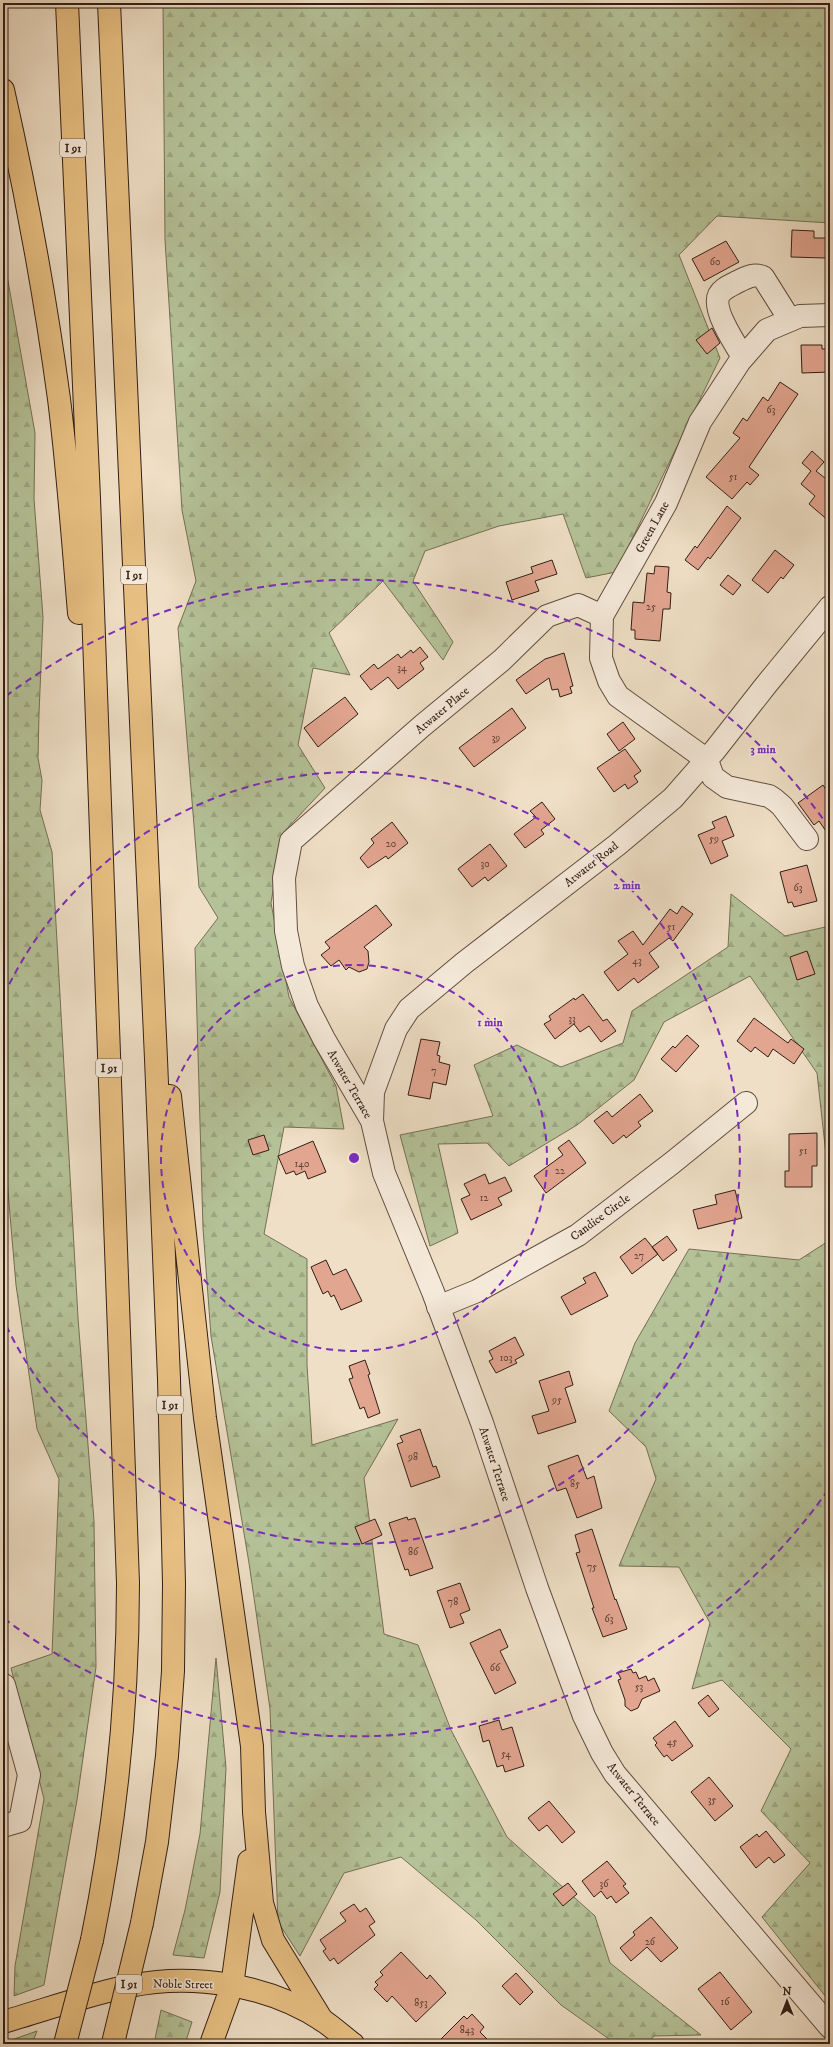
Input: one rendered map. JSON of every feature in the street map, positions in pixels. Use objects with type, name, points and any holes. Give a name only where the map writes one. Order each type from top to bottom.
[{"type":"main road","name":"I 91","points":[[65,2044],[92,1940],[110,1842],[118,1784],[125,1700],[128,1613],[125,1480],[86,430],[67,3]]},
{"type":"main road","name":"I 91","points":[[109,3],[169,1379],[174,1613],[171,1701],[164,1784],[157,1842],[142,1923],[113,2044]]},
{"type":"main road","points":[[3,90],[28,205],[59,400],[102,879]]},
{"type":"main road","points":[[148,884],[202,1390],[252,1746],[254,1812],[262,1903],[273,1940],[322,2020]]},
{"type":"main road","points":[[211,2044],[232,1986],[243,1913],[254,1812]]},
{"type":"main road","name":"Noble Street","points":[[3,2022],[96,1994],[130,1986],[187,1981],[232,1986],[282,2000],[322,2020],[353,2044]]},
{"type":"street","points":[[743,357],[727,329],[718,307],[718,300],[724,289],[752,275],[763,277],[790,320]]},
{"type":"street","name":"Green Lane","points":[[707,760],[618,696],[609,681],[601,658],[602,616],[666,503],[700,422],[743,357],[768,330],[800,316],[830,315]]},
{"type":"street","name":"Atwater Place","points":[[291,841],[422,726],[502,660],[547,616],[578,605],[602,616]]},
{"type":"street","name":"Atwater Road","points":[[372,1121],[373,1092],[396,1029],[410,1009],[458,968],[617,845],[673,798],[707,760],[830,606]]},
{"type":"street","points":[[707,760],[713,777],[727,787],[769,796],[775,800],[807,839]]},
{"type":"street","name":"Atwater Terrace","points":[[291,841],[284,878],[286,931],[293,966],[307,1006],[372,1121],[384,1172],[438,1307],[482,1423],[540,1596],[584,1716],[602,1753],[615,1774],[830,2028]]},
{"type":"street","name":"Candice Circle","points":[[438,1307],[477,1291],[578,1235],[746,1104]]},
{"type":"street","points":[[3,1685],[29,1774],[20,1821],[3,1826]]},
{"type":"green space","points":[[163,3],[830,3],[830,223],[717,216],[679,255],[720,358],[616,572],[586,578],[563,514],[499,526],[425,551],[413,581],[453,642],[443,660],[383,581],[329,633],[350,675],[313,668],[298,745],[325,788],[282,834],[271,903],[289,997],[336,1086],[344,1129],[284,1127],[264,1234],[307,1259],[307,1365],[312,1445],[398,1419],[364,1478],[384,1634],[418,1645],[451,1730],[507,1837],[595,1916],[610,1963],[701,2035],[654,2036],[647,2044],[612,2044],[609,2039],[561,2005],[476,1920],[401,1857],[344,1873],[300,1956],[278,1922],[270,1709],[249,1563],[211,1336],[203,1228],[195,948],[218,918],[199,887],[178,628],[196,581],[182,510],[165,240]]},
{"type":"green space","points":[[3,253],[35,433],[34,499],[43,617],[38,758],[42,780],[40,810],[52,852],[78,1318],[94,1521],[96,1667],[77,1800],[44,1985],[14,1996],[15,1966],[44,1799],[11,1668],[52,1654],[59,1479],[37,1429],[16,1285],[3,1133]]},
{"type":"green space","points":[[731,894],[785,936],[830,926],[830,1191],[817,1073],[750,976],[664,1022],[634,1080],[577,1125],[509,1166],[487,1143],[438,1144],[458,1233],[430,1246],[400,1135],[493,1116],[474,1065],[517,1045],[561,1067],[623,1043],[632,1011],[728,947]]},
{"type":"green space","points":[[830,1240],[830,1752],[827,1754],[830,1763],[830,1990],[826,1997],[762,1917],[810,1863],[761,1811],[791,1749],[722,1680],[692,1689],[710,1623],[679,1567],[619,1566],[656,1479],[646,1447],[609,1411],[635,1343],[689,1249],[799,1260]]},
{"type":"green space","points":[[216,1658],[226,1768],[220,1892],[204,1958],[173,1955],[185,1910],[200,1834]]},
{"type":"green space","points":[[161,2010],[192,2022],[185,2044],[154,2044]]},
{"type":"green space","points":[[37,2031],[32,2044],[3,2044],[3,2043]]},
{"type":"building","points":[[792,230],[814,231],[814,238],[826,238],[826,258],[791,257]]},
{"type":"building","points":[[726,241],[739,262],[704,281],[692,259]]},
{"type":"building","points":[[712,328],[720,343],[707,354],[696,340]]},
{"type":"building","points":[[801,345],[822,345],[822,349],[830,349],[830,372],[802,373]]},
{"type":"building","points":[[780,382],[798,394],[749,467],[759,475],[750,485],[747,482],[732,499],[706,477],[740,438],[733,433],[743,418],[747,421],[763,397],[768,401]]},
{"type":"building","points":[[812,451],[824,462],[816,471],[830,482],[830,522],[809,504],[815,496],[801,484],[811,471],[802,463]]},
{"type":"building","points":[[727,506],[741,518],[710,559],[708,557],[698,570],[685,560],[695,546],[697,548]]},
{"type":"building","points":[[775,550],[794,565],[783,579],[781,577],[768,593],[752,580]]},
{"type":"building","points":[[552,560],[557,574],[535,581],[539,591],[512,600],[506,582],[533,573],[531,567]]},
{"type":"building","points":[[655,566],[669,567],[667,592],[671,593],[670,609],[663,609],[660,641],[635,639],[635,630],[631,630],[633,602],[644,603],[647,573],[654,574]]},
{"type":"building","points":[[728,575],[741,585],[733,595],[720,585]]},
{"type":"building","points":[[420,647],[428,657],[420,663],[424,669],[398,689],[388,677],[371,690],[360,676],[374,664],[378,669],[398,654],[401,658],[411,650],[413,653]]},
{"type":"building","points":[[564,653],[573,686],[570,687],[572,693],[560,697],[558,689],[552,690],[549,678],[526,694],[516,680],[545,659]]},
{"type":"building","points":[[345,697],[358,714],[318,747],[304,728]]},
{"type":"building","points":[[512,708],[526,728],[474,767],[459,748]]},
{"type":"building","points":[[623,722],[635,739],[619,751],[607,734]]},
{"type":"building","points":[[625,749],[641,771],[634,776],[638,782],[628,789],[625,784],[614,792],[597,768]]},
{"type":"building","points":[[823,785],[830,796],[830,837],[819,821],[814,825],[798,803]]},
{"type":"building","points":[[542,802],[555,819],[541,830],[544,834],[525,848],[514,834],[536,817],[530,811]]},
{"type":"building","points":[[726,816],[734,836],[722,841],[728,856],[711,864],[698,835],[715,828],[712,822]]},
{"type":"building","points":[[392,822],[408,843],[388,859],[386,856],[368,868],[360,858],[374,843],[371,839]]},
{"type":"building","points":[[490,844],[507,866],[488,881],[485,877],[472,887],[458,869]]},
{"type":"building","points":[[807,865],[817,901],[794,907],[792,902],[788,903],[780,872]]},
{"type":"building","points":[[376,905],[392,925],[364,947],[368,951],[369,962],[367,969],[359,972],[349,967],[346,970],[339,960],[331,966],[321,955],[330,948],[325,942]]},
{"type":"building","points":[[682,906],[693,914],[673,941],[669,938],[649,953],[659,967],[638,983],[634,978],[618,991],[604,972],[628,954],[618,941],[633,931],[643,945],[670,909],[677,914]]},
{"type":"building","points":[[807,951],[815,974],[797,980],[790,957]]},
{"type":"building","points":[[583,994],[603,1021],[607,1019],[616,1031],[601,1042],[589,1026],[580,1032],[574,1024],[555,1039],[544,1024],[551,1020],[549,1016],[574,998],[575,1000]]},
{"type":"building","points":[[754,1018],[788,1043],[791,1039],[804,1049],[794,1064],[773,1049],[768,1057],[755,1047],[751,1052],[737,1041]]},
{"type":"building","points":[[687,1035],[699,1046],[676,1072],[661,1059],[673,1046],[675,1048]]},
{"type":"building","points":[[421,1039],[440,1042],[437,1055],[440,1056],[439,1062],[450,1065],[446,1085],[433,1082],[430,1099],[408,1095]]},
{"type":"building","points":[[640,1094],[653,1111],[638,1122],[641,1126],[626,1138],[624,1135],[613,1144],[594,1121],[607,1111],[612,1117]]},
{"type":"building","points":[[817,1133],[817,1166],[812,1166],[812,1187],[785,1187],[785,1171],[789,1171],[789,1134]]},
{"type":"building","points":[[264,1135],[269,1150],[253,1155],[248,1140]]},
{"type":"building","points":[[569,1140],[586,1163],[546,1193],[534,1176],[563,1155],[558,1148]]},
{"type":"building","points":[[313,1141],[326,1172],[308,1179],[305,1171],[296,1175],[294,1171],[286,1174],[278,1156]]},
{"type":"building","points":[[485,1174],[489,1184],[505,1177],[512,1191],[498,1198],[502,1205],[471,1220],[461,1199],[470,1195],[464,1184]]},
{"type":"building","points":[[735,1190],[742,1218],[698,1229],[693,1210],[717,1204],[715,1195]]},
{"type":"building","points":[[667,1236],[677,1250],[663,1261],[652,1247]]},
{"type":"building","points":[[645,1238],[658,1254],[632,1274],[620,1257]]},
{"type":"building","points":[[326,1260],[333,1275],[346,1269],[362,1301],[341,1310],[334,1295],[331,1297],[328,1291],[323,1294],[311,1267]]},
{"type":"building","points":[[595,1272],[608,1296],[571,1315],[561,1297],[586,1283],[583,1278]]},
{"type":"building","points":[[515,1337],[524,1355],[515,1360],[517,1363],[496,1373],[489,1361],[493,1359],[489,1351]]},
{"type":"building","points":[[365,1360],[380,1413],[368,1418],[364,1407],[360,1409],[349,1379],[353,1378],[349,1366]]},
{"type":"building","points":[[569,1371],[573,1385],[565,1388],[576,1422],[538,1434],[532,1416],[549,1411],[539,1381]]},
{"type":"building","points":[[420,1429],[433,1467],[436,1466],[440,1477],[411,1487],[397,1444],[403,1442],[400,1436]]},
{"type":"building","points":[[578,1455],[587,1479],[594,1476],[602,1508],[577,1518],[566,1488],[557,1491],[548,1466]]},
{"type":"building","points":[[407,1517],[408,1520],[415,1518],[433,1568],[410,1576],[408,1569],[405,1570],[389,1523]]},
{"type":"building","points":[[375,1519],[382,1535],[362,1544],[355,1527]]},
{"type":"building","points":[[592,1529],[615,1600],[616,1599],[627,1629],[603,1637],[592,1608],[594,1608],[576,1553],[580,1552],[575,1535]]},
{"type":"building","points":[[460,1583],[470,1610],[460,1614],[464,1623],[450,1628],[437,1591]]},
{"type":"building","points":[[500,1629],[508,1647],[500,1651],[516,1683],[495,1694],[470,1643]]},
{"type":"building","points":[[631,1669],[633,1673],[636,1672],[639,1679],[646,1676],[648,1681],[654,1678],[660,1691],[642,1699],[638,1708],[631,1711],[625,1706],[625,1700],[618,1680],[621,1679],[618,1673]]},
{"type":"building","points":[[708,1695],[719,1709],[709,1717],[698,1703]]},
{"type":"building","points":[[499,1720],[502,1730],[512,1727],[524,1766],[505,1772],[503,1765],[497,1767],[489,1740],[483,1742],[479,1726]]},
{"type":"building","points":[[675,1721],[693,1746],[672,1761],[667,1755],[664,1757],[655,1745],[657,1743],[653,1738]]},
{"type":"building","points":[[709,1777],[733,1806],[715,1821],[691,1792]]},
{"type":"building","points":[[549,1801],[575,1832],[562,1843],[547,1825],[539,1831],[528,1818]]},
{"type":"building","points":[[766,1831],[785,1855],[774,1863],[769,1857],[756,1868],[740,1847],[757,1834],[759,1837]]},
{"type":"building","points":[[607,1861],[626,1884],[623,1886],[629,1893],[616,1903],[611,1896],[607,1899],[601,1891],[594,1897],[582,1881]]},
{"type":"building","points":[[568,1883],[577,1894],[563,1906],[553,1894]]},
{"type":"building","points":[[354,1904],[360,1912],[366,1908],[375,1922],[369,1926],[375,1935],[338,1964],[334,1958],[330,1961],[323,1951],[326,1949],[320,1940],[346,1921],[340,1913]]},
{"type":"building","points":[[651,1917],[678,1948],[661,1962],[647,1947],[631,1961],[620,1948],[635,1935],[633,1932]]},
{"type":"building","points":[[401,1952],[427,1979],[430,1975],[446,1993],[416,2022],[392,1996],[387,2002],[374,1989],[378,1985],[375,1982],[383,1975],[380,1972]]},
{"type":"building","points":[[720,1972],[752,2012],[731,2030],[698,1989]]},
{"type":"building","points":[[516,1973],[533,1992],[520,2005],[502,1986]]},
{"type":"building","points":[[472,2014],[484,2027],[480,2032],[492,2044],[436,2044],[464,2016],[467,2019]]}]
